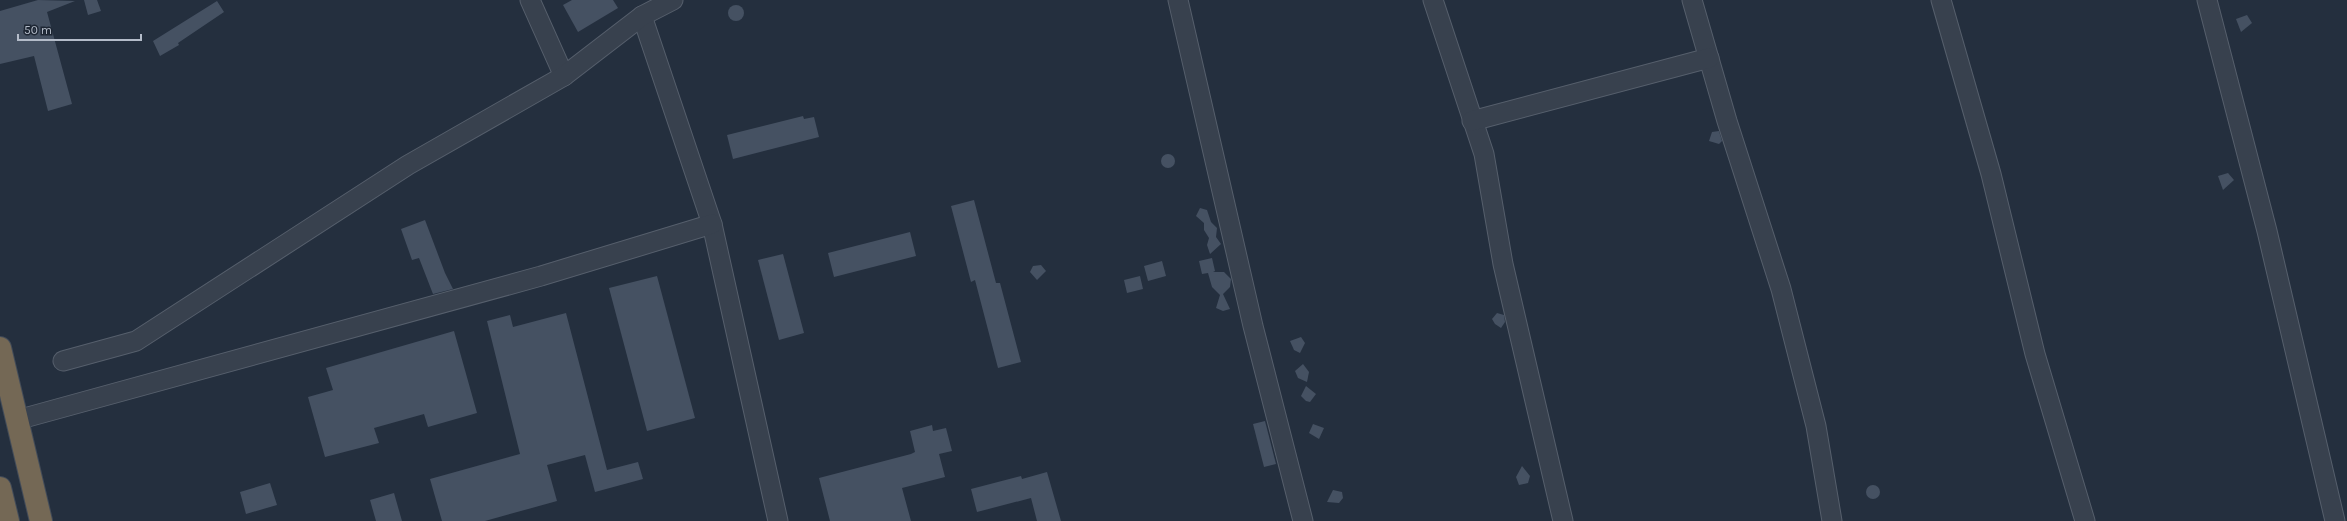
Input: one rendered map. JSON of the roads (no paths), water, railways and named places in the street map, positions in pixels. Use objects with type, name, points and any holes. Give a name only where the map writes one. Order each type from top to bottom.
[{"type":"highway","points":[[0,348],[41,521]]},
{"type":"highway","points":[[0,488],[8,521]]},
{"type":"street","points":[[530,0],[564,76]]},
{"type":"street","points":[[63,361],[136,342],[408,165],[564,76],[642,16],[673,0]]},
{"type":"street","points":[[1178,0],[1253,326],[1303,521]]},
{"type":"street","points":[[1433,0],[1484,154],[1503,264],[1563,521]]},
{"type":"street","points":[[1692,0],[1727,122],[1781,289],[1816,426],[1832,521]]},
{"type":"street","points":[[1941,0],[1991,174],[2035,354],[2085,521]]},
{"type":"street","points":[[2207,0],[2267,231],[2335,521]]},
{"type":"street","points":[[642,16],[712,224],[778,521]]},
{"type":"street","points":[[1472,121],[1709,58]]},
{"type":"street","points":[[17,420],[542,276],[712,224]]}]
